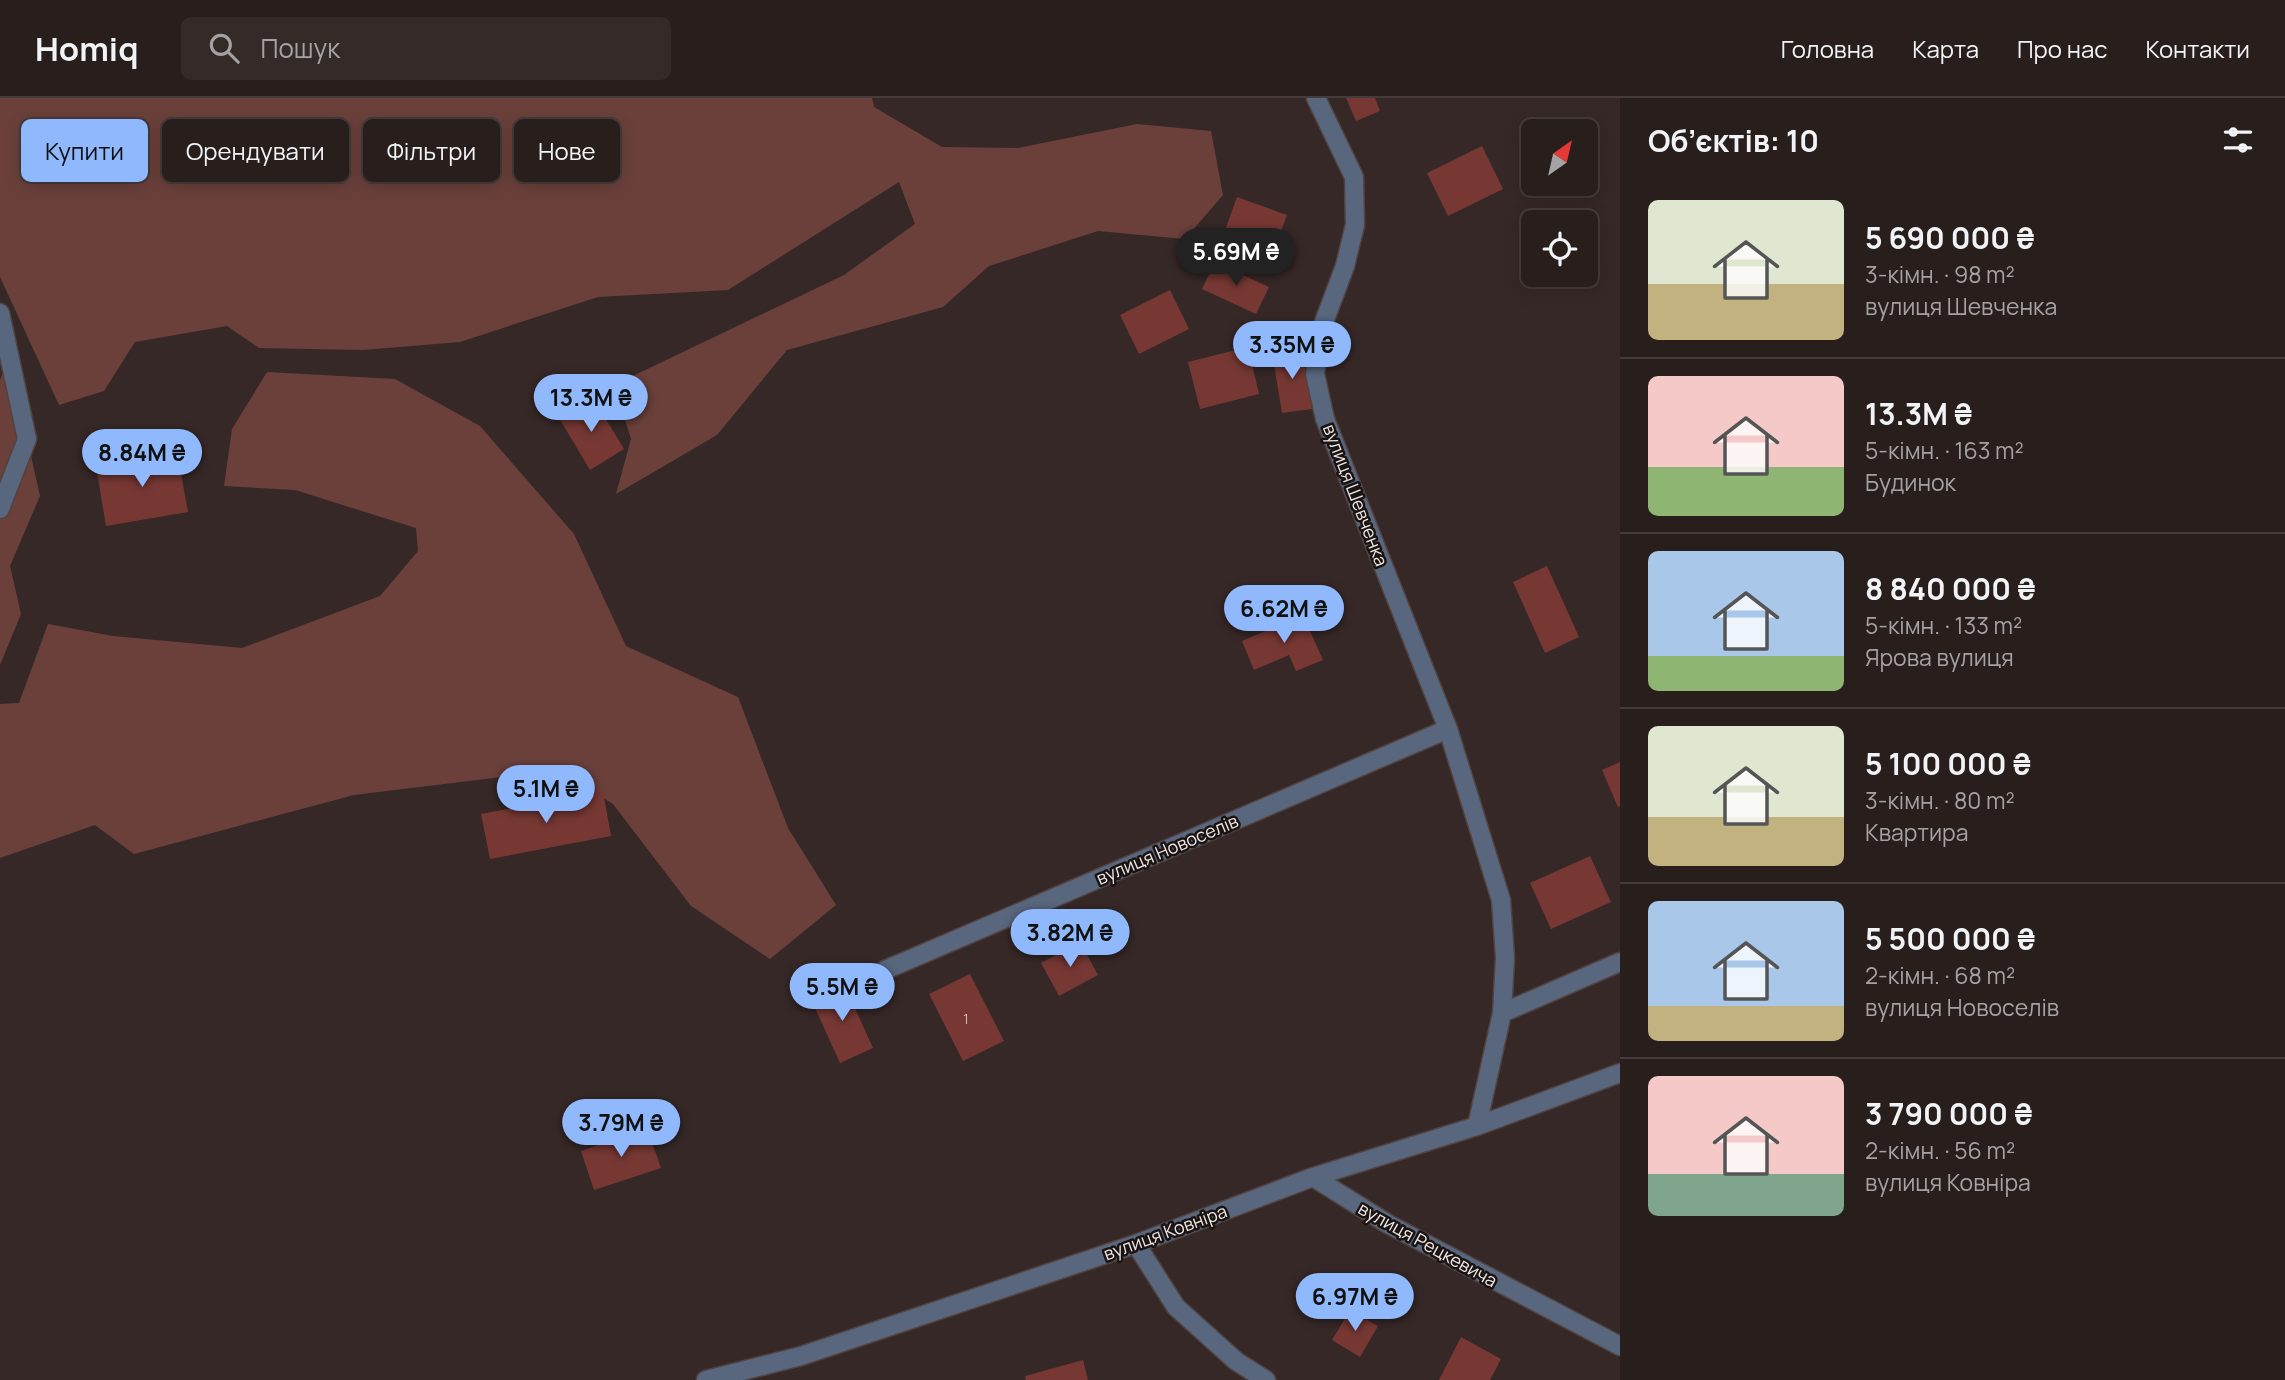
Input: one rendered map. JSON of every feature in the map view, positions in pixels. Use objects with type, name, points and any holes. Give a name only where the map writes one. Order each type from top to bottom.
[{"type":"street","name":"вулиця Шевченка","points":[[1316,98],[1354,177],[1355,225],[1345,266],[1321,330],[1315,374],[1325,419],[1448,729],[1501,900],[1505,958],[1502,1013],[1477,1126]]},
{"type":"street","points":[[0,313],[27,439],[0,509]]},
{"type":"street","name":"вулиця Новоселів","points":[[886,970],[1448,729]]},
{"type":"street","points":[[1502,1013],[1620,962]]},
{"type":"street","name":"вулиця Ковніра","points":[[706,1380],[801,1356],[1136,1244],[1313,1177],[1477,1126],[1620,1073]]},
{"type":"street","name":"вулиця Рецкевича","points":[[1313,1177],[1388,1224],[1620,1346]]},
{"type":"street","points":[[1136,1244],[1175,1307],[1236,1361],[1266,1380]]},
{"type":"shaded area","points":[[0,98],[872,98],[874,107],[942,147],[1018,148],[1137,124],[1211,131],[1223,195],[1185,239],[1098,231],[989,266],[943,307],[787,350],[717,435],[616,494],[631,439],[614,385],[844,275],[915,224],[899,182],[728,290],[598,297],[460,342],[363,350],[259,348],[227,326],[135,342],[104,391],[59,405],[0,277]]},
{"type":"shaded area","points":[[267,372],[395,379],[480,426],[574,534],[626,646],[738,697],[788,828],[836,905],[770,959],[691,906],[613,804],[558,770],[354,795],[134,854],[95,825],[0,858],[0,704],[19,703],[48,624],[113,636],[242,648],[380,596],[418,551],[416,528],[295,490],[224,486],[232,429]]},
{"type":"shaded area","points":[[3,373],[24,425],[40,496],[10,566],[21,614],[0,665],[0,380]]},
{"type":"building","points":[[1346,98],[1375,98],[1380,111],[1356,121]]},
{"type":"building","points":[[1482,146],[1503,189],[1448,216],[1427,173]]},
{"type":"building","points":[[1237,197],[1287,215],[1274,251],[1224,233]]},
{"type":"building","points":[[1215,262],[1269,287],[1256,314],[1202,289]]},
{"type":"building","points":[[1170,290],[1189,329],[1139,354],[1120,315]]},
{"type":"building","points":[[1248,347],[1259,394],[1200,409],[1188,362]]},
{"type":"building","points":[[1302,348],[1312,409],[1282,413],[1272,353]]},
{"type":"building","points":[[593,398],[624,449],[590,470],[559,418]]},
{"type":"building","points":[[177,452],[188,512],[106,526],[96,466]]},
{"type":"building","points":[[1547,566],[1579,637],[1545,653],[1513,582]]},
{"type":"building","points":[[1303,615],[1323,660],[1296,671],[1289,655],[1254,670],[1242,641]]},
{"type":"building","points":[[1620,762],[1620,806],[1618,807],[1602,770]]},
{"type":"building","points":[[603,791],[611,836],[490,859],[481,814]]},
{"type":"building","points":[[1590,856],[1611,902],[1551,929],[1530,883]]},
{"type":"building","points":[[1080,942],[1098,975],[1059,996],[1041,963]]},
{"type":"building","points":[[970,974],[1004,1041],[963,1061],[929,994]]},
{"type":"building","points":[[843,982],[873,1048],[840,1063],[810,997]]},
{"type":"building","points":[[647,1128],[661,1168],[594,1190],[581,1151]]},
{"type":"building","points":[[1350,1310],[1378,1326],[1360,1357],[1332,1340]]},
{"type":"building","points":[[1461,1337],[1501,1359],[1490,1380],[1439,1380]]},
{"type":"building","points":[[1083,1360],[1088,1380],[1026,1380],[1025,1376]]}]
